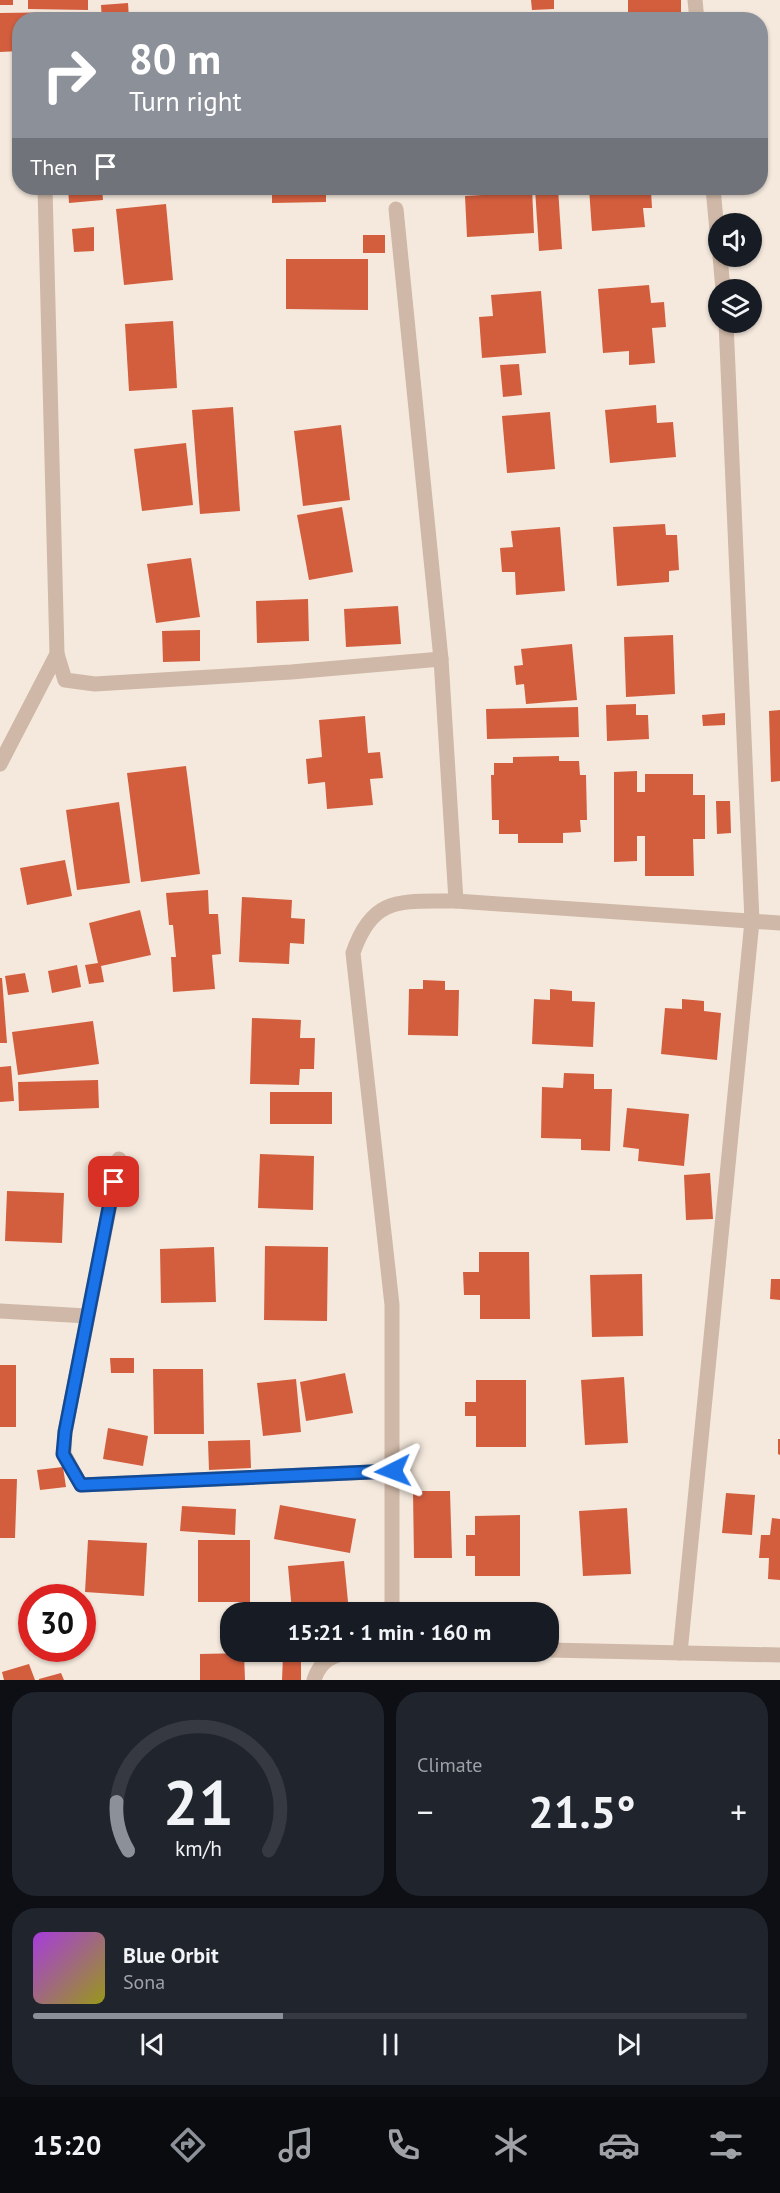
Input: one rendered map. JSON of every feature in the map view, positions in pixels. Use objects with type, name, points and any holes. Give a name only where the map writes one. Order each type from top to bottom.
[{"type":"street","points":[[45,195],[57,654],[65,680],[95,684],[291,672],[441,659]]},
{"type":"street","points":[[714,195],[715,213]]},
{"type":"street","points":[[396,209],[441,659],[456,901]]},
{"type":"street","points":[[680,1653],[752,921],[726,333]]},
{"type":"street","points":[[0,764],[57,654]]},
{"type":"street","points":[[392,1602],[392,1305],[353,953],[360,933],[369,920],[384,907],[402,902],[456,901],[780,923]]},
{"type":"street","points":[[119,1159],[65,1432],[63,1454],[81,1485],[393,1471]]},
{"type":"street","points":[[0,1311],[87,1316]]},
{"type":"street","points":[[559,1650],[780,1655]]},
{"type":"street","points":[[314,1680],[317,1670],[326,1662]]},
{"type":"building","points":[[0,0],[13,0],[13,5],[0,5]]},
{"type":"building","points":[[28,0],[88,0],[88,10],[28,9]]},
{"type":"building","points":[[531,0],[554,0],[554,9],[532,10]]},
{"type":"building","points":[[628,0],[681,0],[681,12],[628,12]]},
{"type":"building","points":[[128,3],[129,12],[101,12],[101,5]]},
{"type":"building","points":[[0,13],[12,13],[12,51],[0,52]]},
{"type":"building","points":[[68,195],[103,195],[103,200],[69,203]]},
{"type":"building","points":[[272,195],[326,195],[326,202],[272,203]]},
{"type":"building","points":[[532,195],[534,233],[467,237],[465,196]]},
{"type":"building","points":[[535,195],[558,195],[562,249],[539,251]]},
{"type":"building","points":[[589,195],[651,195],[652,208],[643,208],[645,227],[592,231]]},
{"type":"building","points":[[166,204],[173,280],[124,285],[116,209]]},
{"type":"building","points":[[94,227],[94,251],[74,252],[72,229]]},
{"type":"building","points":[[363,235],[385,235],[385,253],[363,253]]},
{"type":"building","points":[[286,259],[368,259],[368,310],[286,309]]},
{"type":"building","points":[[649,285],[651,303],[664,302],[666,327],[652,328],[655,363],[629,365],[629,351],[603,353],[598,289]]},
{"type":"building","points":[[541,291],[546,353],[482,358],[479,317],[493,316],[491,295]]},
{"type":"building","points":[[173,321],[177,388],[129,391],[125,324]]},
{"type":"building","points":[[519,364],[522,395],[503,397],[500,365]]},
{"type":"building","points":[[656,405],[657,423],[673,422],[676,457],[610,463],[605,410]]},
{"type":"building","points":[[233,407],[240,511],[200,514],[192,410]]},
{"type":"building","points":[[550,412],[555,469],[507,473],[502,416]]},
{"type":"building","points":[[341,425],[350,500],[303,506],[294,431]]},
{"type":"building","points":[[186,443],[193,505],[142,511],[134,449]]},
{"type":"building","points":[[342,507],[353,572],[309,580],[297,515]]},
{"type":"building","points":[[665,524],[666,535],[677,535],[679,570],[669,571],[669,582],[617,586],[613,527]]},
{"type":"building","points":[[560,527],[565,591],[516,595],[515,572],[502,572],[500,548],[513,547],[511,531]]},
{"type":"building","points":[[191,558],[200,617],[156,623],[147,564]]},
{"type":"building","points":[[308,599],[309,641],[257,643],[256,601]]},
{"type":"building","points":[[398,606],[401,644],[346,647],[344,609]]},
{"type":"building","points":[[200,630],[200,661],[163,662],[162,631]]},
{"type":"building","points":[[673,635],[675,694],[626,697],[624,637]]},
{"type":"building","points":[[572,644],[577,700],[526,704],[524,684],[516,685],[514,666],[523,665],[521,649]]},
{"type":"building","points":[[636,704],[636,715],[648,715],[649,739],[607,741],[606,705]]},
{"type":"building","points":[[578,707],[579,737],[487,739],[486,709]]},
{"type":"building","points":[[780,710],[780,781],[771,782],[769,711]]},
{"type":"building","points":[[725,713],[725,725],[703,726],[702,715]]},
{"type":"building","points":[[365,716],[368,753],[380,752],[383,778],[370,779],[373,805],[327,809],[325,782],[308,784],[306,759],[322,757],[319,720]]},
{"type":"building","points":[[559,756],[559,761],[579,761],[580,775],[586,775],[587,820],[580,820],[581,832],[563,833],[563,843],[518,843],[518,834],[499,834],[499,820],[492,820],[491,775],[494,775],[494,763],[513,763],[513,757]]},
{"type":"building","points":[[186,766],[200,874],[141,882],[127,773]]},
{"type":"building","points":[[637,771],[637,792],[645,792],[645,774],[693,774],[693,795],[705,795],[705,839],[693,839],[694,876],[645,876],[645,836],[637,836],[637,861],[614,862],[614,772]]},
{"type":"building","points":[[716,801],[730,801],[731,833],[717,834]]},
{"type":"building","points":[[119,802],[130,883],[77,890],[66,810]]},
{"type":"building","points":[[65,860],[72,896],[27,905],[20,868]]},
{"type":"building","points":[[208,890],[209,914],[218,914],[221,954],[212,955],[215,989],[173,992],[171,957],[176,957],[173,925],[169,925],[166,893]]},
{"type":"building","points":[[242,897],[292,900],[291,918],[305,919],[304,944],[290,943],[289,964],[239,962]]},
{"type":"building","points":[[140,910],[151,955],[101,966],[104,982],[89,984],[85,965],[98,963],[89,923]]},
{"type":"building","points":[[77,965],[81,987],[52,993],[48,971]]},
{"type":"building","points":[[25,973],[29,992],[8,995],[5,976]]},
{"type":"building","points":[[0,978],[2,978],[7,1043],[0,1043]]},
{"type":"building","points":[[423,980],[445,981],[445,990],[459,990],[458,1036],[408,1035],[409,989],[423,989]]},
{"type":"building","points":[[550,989],[572,991],[572,1001],[595,1002],[593,1047],[532,1044],[534,999],[550,1000]]},
{"type":"building","points":[[682,999],[704,1001],[704,1011],[721,1013],[717,1060],[661,1054],[665,1008],[682,1009]]},
{"type":"building","points":[[252,1018],[301,1020],[300,1038],[315,1038],[314,1069],[300,1069],[299,1085],[250,1084]]},
{"type":"building","points":[[93,1021],[99,1064],[18,1075],[12,1032]]},
{"type":"building","points":[[11,1066],[14,1101],[0,1102],[0,1067]]},
{"type":"building","points":[[564,1073],[594,1074],[594,1089],[612,1089],[610,1151],[581,1150],[581,1139],[541,1138],[542,1087],[563,1088]]},
{"type":"building","points":[[98,1080],[99,1108],[19,1111],[18,1082]]},
{"type":"building","points":[[270,1092],[332,1092],[332,1124],[270,1124]]},
{"type":"building","points":[[627,1108],[689,1114],[684,1166],[638,1161],[639,1149],[623,1147]]},
{"type":"building","points":[[260,1154],[314,1156],[313,1210],[258,1208]]},
{"type":"building","points":[[710,1173],[713,1219],[686,1220],[684,1175]]},
{"type":"building","points":[[7,1191],[64,1193],[62,1243],[5,1241]]},
{"type":"building","points":[[265,1246],[328,1247],[327,1321],[264,1320]]},
{"type":"building","points":[[214,1247],[216,1302],[161,1303],[160,1249]]},
{"type":"building","points":[[479,1252],[529,1252],[530,1319],[480,1319],[480,1295],[464,1295],[463,1272],[479,1272]]},
{"type":"building","points":[[642,1274],[643,1336],[592,1337],[590,1275]]},
{"type":"building","points":[[771,1279],[780,1279],[780,1300],[770,1299]]},
{"type":"building","points":[[110,1358],[134,1358],[134,1373],[111,1373]]},
{"type":"building","points":[[0,1365],[16,1365],[16,1427],[0,1427]]},
{"type":"building","points":[[153,1369],[203,1369],[204,1434],[154,1434]]},
{"type":"building","points":[[345,1373],[353,1413],[306,1421],[300,1382]]},
{"type":"building","points":[[624,1377],[628,1443],[585,1445],[581,1380]]},
{"type":"building","points":[[296,1379],[301,1432],[263,1436],[257,1383]]},
{"type":"building","points":[[476,1380],[526,1380],[526,1447],[476,1447],[476,1416],[465,1416],[465,1402],[476,1402]]},
{"type":"building","points":[[108,1428],[148,1436],[143,1466],[103,1459]]},
{"type":"building","points":[[778,1439],[780,1439],[780,1455],[778,1454]]},
{"type":"building","points":[[250,1440],[251,1468],[209,1470],[208,1441]]},
{"type":"building","points":[[63,1467],[66,1487],[40,1490],[37,1470]]},
{"type":"building","points":[[0,1479],[17,1479],[15,1538],[0,1538]]},
{"type":"building","points":[[413,1491],[450,1491],[452,1558],[414,1558]]},
{"type":"building","points":[[726,1493],[755,1495],[752,1535],[722,1533]]},
{"type":"building","points":[[280,1505],[356,1519],[350,1553],[274,1539]]},
{"type":"building","points":[[182,1506],[236,1509],[235,1535],[180,1531]]},
{"type":"building","points":[[627,1508],[631,1574],[583,1576],[579,1511]]},
{"type":"building","points":[[520,1515],[520,1576],[475,1576],[475,1556],[466,1556],[466,1535],[475,1535],[475,1516]]},
{"type":"building","points":[[772,1518],[780,1519],[780,1580],[768,1579],[769,1558],[759,1558],[761,1535],[770,1535]]},
{"type":"building","points":[[88,1540],[147,1543],[144,1596],[96,1593],[96,1584],[85,1584]]},
{"type":"building","points":[[198,1540],[250,1540],[250,1602],[198,1602]]},
{"type":"building","points":[[344,1561],[348,1602],[291,1602],[288,1566]]},
{"type":"building","points":[[200,1654],[220,1654],[220,1662],[244,1662],[245,1680],[200,1680]]},
{"type":"building","points":[[283,1662],[301,1662],[301,1680],[282,1680]]},
{"type":"building","points":[[29,1664],[35,1680],[4,1680],[2,1672]]},
{"type":"building","points":[[61,1673],[64,1680],[39,1680],[39,1679]]},
{"type":"route","points":[[114,1182],[65,1432],[63,1454],[81,1485],[393,1471]]}]
